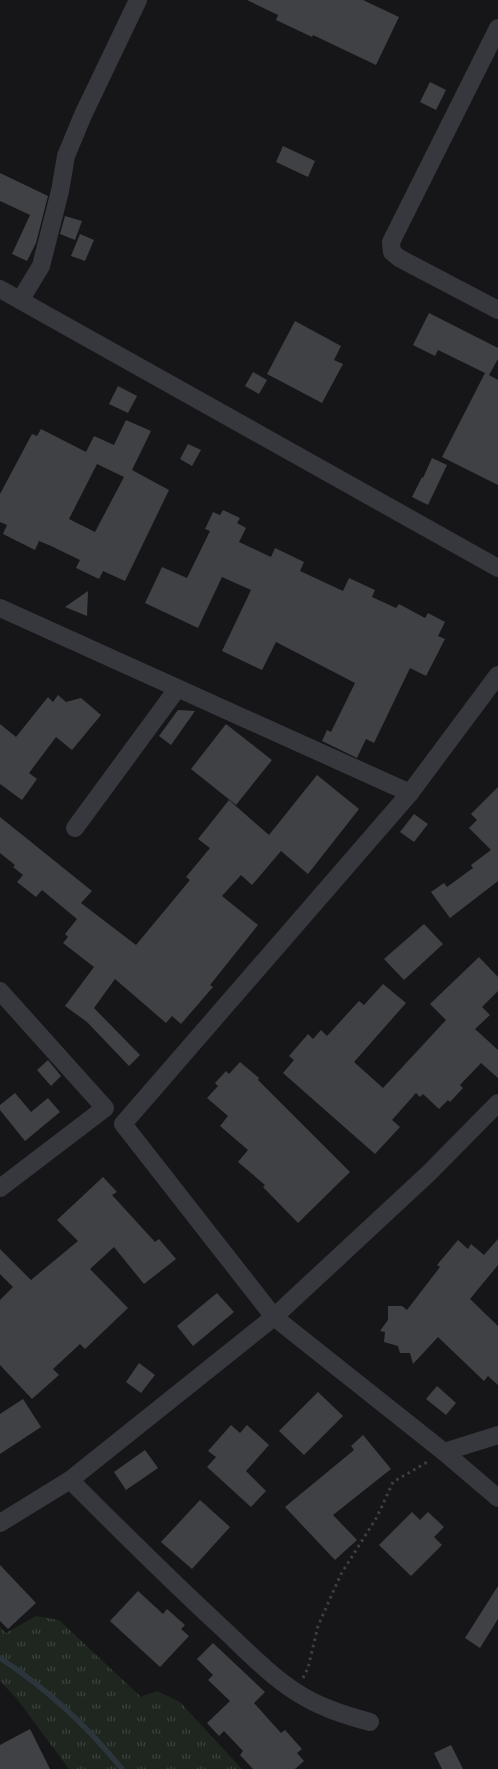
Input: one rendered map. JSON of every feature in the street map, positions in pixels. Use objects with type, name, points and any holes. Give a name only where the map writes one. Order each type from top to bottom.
[{"type":"street","points":[[21,299],[41,266],[60,191],[66,156],[83,115],[138,0]]},
{"type":"street","points":[[498,28],[390,242],[392,252],[399,258],[498,310]]},
{"type":"street","points":[[0,289],[21,299],[498,568]]},
{"type":"street","points":[[0,608],[410,793]]},
{"type":"street","points":[[123,1124],[410,793],[498,675]]},
{"type":"street","points":[[75,828],[177,689]]},
{"type":"street","points":[[0,991],[105,1108],[123,1124],[274,1317],[444,1452],[498,1498]]},
{"type":"street","points":[[0,1523],[70,1480],[274,1317],[429,1173],[498,1103]]},
{"type":"street","points":[[0,1188],[105,1108]]},
{"type":"street","points":[[444,1452],[498,1435]]},
{"type":"street","points":[[70,1480],[165,1575],[271,1673],[296,1692],[338,1713],[370,1722]]},
{"type":"path","points":[[296,1692],[308,1668],[318,1626],[341,1574],[377,1517],[393,1482],[444,1452]]},
{"type":"green space","points":[[36,1616],[59,1620],[141,1697],[157,1691],[180,1702],[242,1769],[69,1769],[17,1699],[0,1681],[0,1627],[6,1633]]},
{"type":"building","points":[[247,0],[363,0],[399,17],[376,65],[313,35],[312,37],[276,20],[278,15]]},
{"type":"building","points":[[430,82],[446,90],[436,110],[420,102]]},
{"type":"building","points":[[283,146],[315,161],[308,177],[276,162]]},
{"type":"building","points":[[0,173],[48,196],[36,243],[27,261],[12,254],[30,215],[0,201]]},
{"type":"building","points":[[65,216],[82,221],[75,240],[60,234]]},
{"type":"building","points":[[80,234],[94,240],[85,261],[71,256]]},
{"type":"building","points":[[429,313],[498,348],[498,359],[489,375],[498,380],[498,485],[442,457],[485,373],[438,350],[435,356],[413,345]]},
{"type":"building","points":[[295,321],[341,346],[334,360],[343,364],[322,403],[267,374]]},
{"type":"building","points":[[253,372],[267,380],[259,394],[245,386]]},
{"type":"building","points":[[118,386],[137,396],[128,413],[109,404]]},
{"type":"building","points":[[126,420],[151,431],[132,470],[169,490],[125,581],[103,571],[99,579],[76,568],[80,560],[51,546],[39,541],[35,550],[3,534],[7,525],[0,522],[0,494],[32,434],[37,436],[41,429],[86,452],[94,436],[114,445]],"holes":[[[97,464],[124,477],[95,532],[69,519]]]},
{"type":"building","points":[[188,444],[201,450],[192,466],[180,459]]},
{"type":"building","points":[[432,458],[447,465],[428,505],[412,497]]},
{"type":"building","points":[[223,510],[240,518],[237,523],[246,528],[239,542],[271,557],[275,548],[304,562],[300,571],[343,591],[349,578],[375,590],[372,597],[396,608],[399,604],[425,618],[428,613],[445,622],[438,636],[445,639],[426,676],[410,668],[374,743],[366,739],[357,758],[322,741],[327,730],[331,732],[355,683],[276,642],[262,670],[222,651],[251,590],[222,577],[198,628],[145,603],[162,567],[187,578],[210,531],[205,529],[213,512],[220,515]]},
{"type":"building","points":[[88,591],[87,616],[65,607]]},
{"type":"building","points":[[58,695],[66,702],[81,698],[101,715],[72,750],[56,737],[29,773],[37,779],[22,800],[0,784],[0,724],[16,737],[48,697],[53,702]]},
{"type":"building","points":[[178,710],[195,711],[171,745],[159,736]]},
{"type":"building","points":[[226,724],[272,760],[236,805],[191,769]]},
{"type":"building","points":[[317,775],[359,809],[308,874],[281,851],[252,885],[241,875],[222,896],[258,925],[210,985],[213,987],[181,1024],[172,1016],[166,1023],[115,979],[94,1008],[140,1055],[129,1066],[87,1022],[65,1006],[94,967],[63,943],[68,937],[65,934],[77,919],[42,890],[36,897],[17,882],[23,875],[13,867],[15,865],[0,853],[0,817],[92,891],[81,903],[136,945],[190,880],[186,877],[210,848],[198,839],[229,800],[269,835]]},
{"type":"building","points":[[498,787],[498,881],[450,918],[431,892],[444,883],[447,887],[473,868],[471,865],[491,850],[469,828],[477,820],[471,814]]},
{"type":"building","points":[[414,814],[428,824],[414,842],[400,832]]},
{"type":"building","points":[[424,924],[443,944],[404,980],[384,959]]},
{"type":"building","points":[[479,957],[498,977],[498,991],[482,1007],[490,1015],[475,1029],[498,1050],[498,1078],[481,1063],[460,1085],[463,1088],[450,1102],[448,1100],[439,1109],[423,1094],[420,1097],[416,1093],[392,1120],[400,1127],[375,1154],[283,1073],[294,1060],[289,1056],[308,1034],[313,1039],[321,1030],[327,1036],[359,1001],[364,1005],[383,984],[406,1003],[354,1062],[383,1088],[446,1020],[430,1004]]},
{"type":"building","points":[[48,1060],[61,1076],[51,1086],[37,1070]]},
{"type":"building","points":[[240,1062],[259,1078],[258,1080],[350,1172],[298,1223],[263,1187],[265,1185],[238,1162],[248,1150],[220,1126],[228,1116],[207,1098],[218,1086],[215,1083],[226,1071],[229,1074]]},
{"type":"building","points":[[15,1093],[31,1112],[48,1098],[60,1112],[25,1141],[0,1110],[0,1105]]},
{"type":"building","points":[[103,1177],[117,1192],[112,1195],[155,1242],[159,1239],[176,1259],[144,1284],[114,1247],[90,1269],[128,1308],[85,1349],[80,1344],[53,1369],[59,1375],[32,1399],[0,1365],[0,1300],[13,1287],[0,1274],[0,1249],[31,1280],[78,1241],[57,1220]]},
{"type":"building","points":[[498,1239],[498,1265],[470,1299],[498,1326],[498,1385],[488,1376],[484,1381],[438,1337],[413,1364],[410,1353],[400,1353],[398,1346],[384,1342],[385,1332],[380,1331],[388,1320],[388,1306],[402,1306],[407,1310],[440,1267],[437,1265],[458,1240],[468,1249],[471,1244],[484,1255]]},
{"type":"building","points":[[217,1293],[234,1312],[193,1346],[177,1326]]},
{"type":"building","points":[[139,1363],[155,1375],[141,1393],[126,1382]]},
{"type":"building","points":[[437,1386],[456,1403],[446,1415],[426,1399]]},
{"type":"building","points":[[318,1392],[343,1416],[304,1455],[279,1431]]},
{"type":"building","points":[[23,1399],[41,1427],[0,1454],[0,1414]]},
{"type":"building","points":[[231,1425],[240,1433],[247,1425],[269,1445],[246,1471],[266,1491],[251,1507],[207,1467],[216,1457],[208,1451]]},
{"type":"building","points":[[363,1435],[391,1469],[333,1515],[357,1540],[335,1560],[285,1507],[354,1450],[351,1446]]},
{"type":"building","points":[[145,1450],[158,1468],[126,1490],[114,1472]]},
{"type":"building","points":[[200,1500],[230,1527],[192,1569],[161,1542]]},
{"type":"building","points":[[412,1512],[420,1520],[428,1512],[444,1527],[434,1537],[442,1545],[411,1576],[379,1545]]},
{"type":"building","points":[[0,1565],[36,1603],[8,1629],[0,1621]]},
{"type":"building","points":[[498,1586],[498,1619],[480,1648],[465,1638]]},
{"type":"building","points":[[138,1591],[163,1614],[167,1609],[185,1625],[181,1629],[189,1636],[160,1667],[110,1621]]},
{"type":"building","points":[[213,1643],[265,1692],[254,1703],[281,1733],[285,1730],[302,1749],[297,1753],[304,1761],[295,1769],[253,1769],[240,1755],[243,1751],[224,1731],[219,1736],[207,1723],[230,1701],[208,1680],[213,1675],[197,1659]]},
{"type":"building","points":[[30,1729],[50,1769],[0,1769],[0,1745]]},
{"type":"building","points":[[451,1745],[463,1769],[442,1769],[434,1753]]},
{"type":"waterway","points":[[0,1658],[34,1682],[66,1709],[122,1769]]}]
